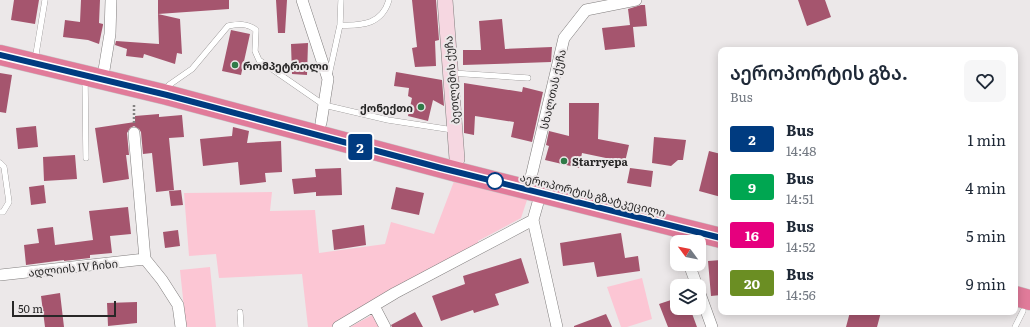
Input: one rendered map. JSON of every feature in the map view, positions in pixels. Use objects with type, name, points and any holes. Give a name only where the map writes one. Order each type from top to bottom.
[{"type":"highway","name":"აეროპორტის გზატკეცილი","points":[[0,44],[36,54],[169,85],[322,114],[678,234],[718,238]]},
{"type":"highway","name":"აეროპორტის გზატკეცილი","points":[[0,55],[134,88],[449,170],[536,185],[718,225]]},
{"type":"street","points":[[104,70],[110,34],[111,0]]},
{"type":"street","points":[[302,0],[328,79],[322,114]]},
{"type":"street","name":"ბეთლემის ქუჩა","points":[[445,0],[457,159]]},
{"type":"street","name":"სხალთას ქუჩა","points":[[533,220],[536,185],[564,38],[586,10],[636,0]]},
{"type":"street","points":[[134,133],[145,259],[162,280],[178,305],[180,327]]},
{"type":"street","points":[[338,327],[395,293],[533,220],[557,327]]},
{"type":"street","name":"ადლიის IV ჩიხი","points":[[0,275],[145,259]]},
{"type":"street","points":[[374,306],[385,327]]},
{"type":"street","points":[[706,310],[712,327]]},
{"type":"lane","points":[[36,54],[45,0]]},
{"type":"lane","points":[[328,79],[340,25],[341,0]]},
{"type":"lane","points":[[340,25],[356,26],[379,18],[389,0]]},
{"type":"lane","points":[[169,85],[192,69],[228,26],[244,24],[256,30],[255,51],[259,60],[322,114],[388,120],[455,130]]},
{"type":"lane","points":[[451,73],[528,78]]},
{"type":"lane","points":[[84,76],[86,158]]},
{"type":"lane","points":[[0,163],[4,167],[9,202],[3,212],[0,212]]},
{"type":"lane","points":[[240,312],[241,327]]},
{"type":"path","points":[[134,88],[134,133]]},
{"type":"shaded area","points":[[456,176],[528,197],[521,218],[478,241],[479,249],[338,327],[308,327],[302,274],[219,278],[216,254],[189,256],[184,193],[272,192],[270,211],[315,210],[319,253],[385,244],[391,222],[434,234]]},
{"type":"shaded area","points":[[210,267],[216,327],[186,327],[180,270]]},
{"type":"shaded area","points":[[642,278],[652,319],[627,327],[621,327],[607,287]]},
{"type":"shaded area","points":[[374,314],[382,327],[350,327]]},
{"type":"building","points":[[14,0],[39,0],[35,24],[11,20]]},
{"type":"building","points":[[81,0],[100,0],[99,23],[103,25],[99,44],[88,40],[63,37],[65,20],[80,22]]},
{"type":"building","points":[[158,0],[229,0],[229,9],[158,14]]},
{"type":"building","points":[[276,0],[287,0],[285,33],[278,33]]},
{"type":"building","points":[[412,0],[436,0],[439,40],[435,41],[436,66],[415,67],[412,48],[417,47]]},
{"type":"building","points":[[798,0],[825,0],[831,17],[807,26]]},
{"type":"building","points":[[645,5],[647,26],[633,27],[635,47],[605,50],[602,28],[630,25],[628,9]]},
{"type":"building","points":[[158,14],[180,19],[182,54],[177,53],[175,64],[144,54],[143,58],[126,56],[127,49],[115,45],[116,41],[159,44]]},
{"type":"building","points":[[502,19],[505,49],[552,47],[551,62],[463,65],[463,50],[481,50],[479,21]]},
{"type":"building","points":[[231,30],[250,34],[241,75],[222,71]]},
{"type":"building","points":[[308,43],[307,75],[292,74],[291,44]]},
{"type":"building","points":[[396,72],[442,80],[444,106],[433,100],[428,121],[408,116],[412,98],[408,96],[409,88],[394,86]]},
{"type":"building","points":[[0,73],[12,75],[6,113],[0,112]]},
{"type":"building","points":[[464,83],[522,92],[523,87],[543,92],[532,142],[511,137],[514,122],[475,116],[474,135],[464,133]]},
{"type":"building","points":[[569,103],[599,103],[598,139],[629,145],[625,162],[582,153],[579,168],[545,160],[549,146],[546,145],[549,131],[569,136]]},
{"type":"building","points":[[159,114],[159,117],[182,115],[184,137],[169,138],[174,190],[156,192],[152,153],[143,154],[141,132],[134,126],[130,128],[127,133],[129,155],[126,155],[129,179],[103,183],[95,128],[135,122],[135,116]]},
{"type":"building","points":[[36,126],[38,147],[18,149],[16,128]]},
{"type":"building","points":[[233,127],[249,131],[247,143],[281,141],[282,172],[265,173],[266,182],[240,185],[238,162],[203,166],[200,139],[232,136]]},
{"type":"building","points":[[654,137],[686,140],[683,160],[678,160],[671,166],[652,163]]},
{"type":"building","points":[[709,151],[718,153],[718,196],[699,191]]},
{"type":"building","points":[[75,155],[77,179],[44,181],[43,157]]},
{"type":"building","points":[[341,168],[342,195],[316,196],[316,192],[294,194],[292,179],[316,177],[315,169]]},
{"type":"building","points":[[630,168],[653,171],[651,187],[627,183]]},
{"type":"building","points":[[44,185],[46,203],[31,205],[29,187]]},
{"type":"building","points":[[396,187],[424,193],[419,215],[391,209]]},
{"type":"building","points":[[181,190],[183,205],[171,206],[169,191]]},
{"type":"building","points":[[128,207],[131,234],[110,236],[112,253],[90,255],[90,258],[26,265],[24,245],[39,243],[37,229],[53,227],[55,245],[93,240],[89,211]]},
{"type":"building","points":[[364,225],[366,245],[334,250],[332,230]]},
{"type":"building","points":[[178,230],[180,246],[165,248],[163,232]]},
{"type":"building","points":[[621,233],[625,258],[638,256],[640,271],[597,277],[594,262],[563,266],[560,243]]},
{"type":"building","points":[[521,258],[529,283],[495,294],[499,305],[474,313],[473,310],[441,321],[432,296],[465,284],[463,276]]},
{"type":"building","points":[[718,260],[718,295],[711,296],[708,261]]},
{"type":"building","points":[[60,293],[64,327],[45,327],[41,296]]},
{"type":"building","points":[[670,300],[670,315],[693,315],[697,327],[668,327],[659,304]]},
{"type":"building","points":[[137,302],[137,323],[108,326],[107,303]]},
{"type":"building","points":[[415,312],[423,327],[392,327],[391,325]]},
{"type":"building","points":[[606,314],[612,327],[574,327],[574,326]]},
{"type":"building","points":[[849,315],[880,315],[877,327],[846,327]]},
{"type":"bus line","name":"2","points":[[0,55],[167,95],[441,168],[718,237]]},
{"type":"place","name":"რომპეტროლი","points":[[235,65]]},
{"type":"place","name":"ქონექთი","points":[[421,107]]},
{"type":"place","name":"Starryepa","points":[[564,161]]}]
